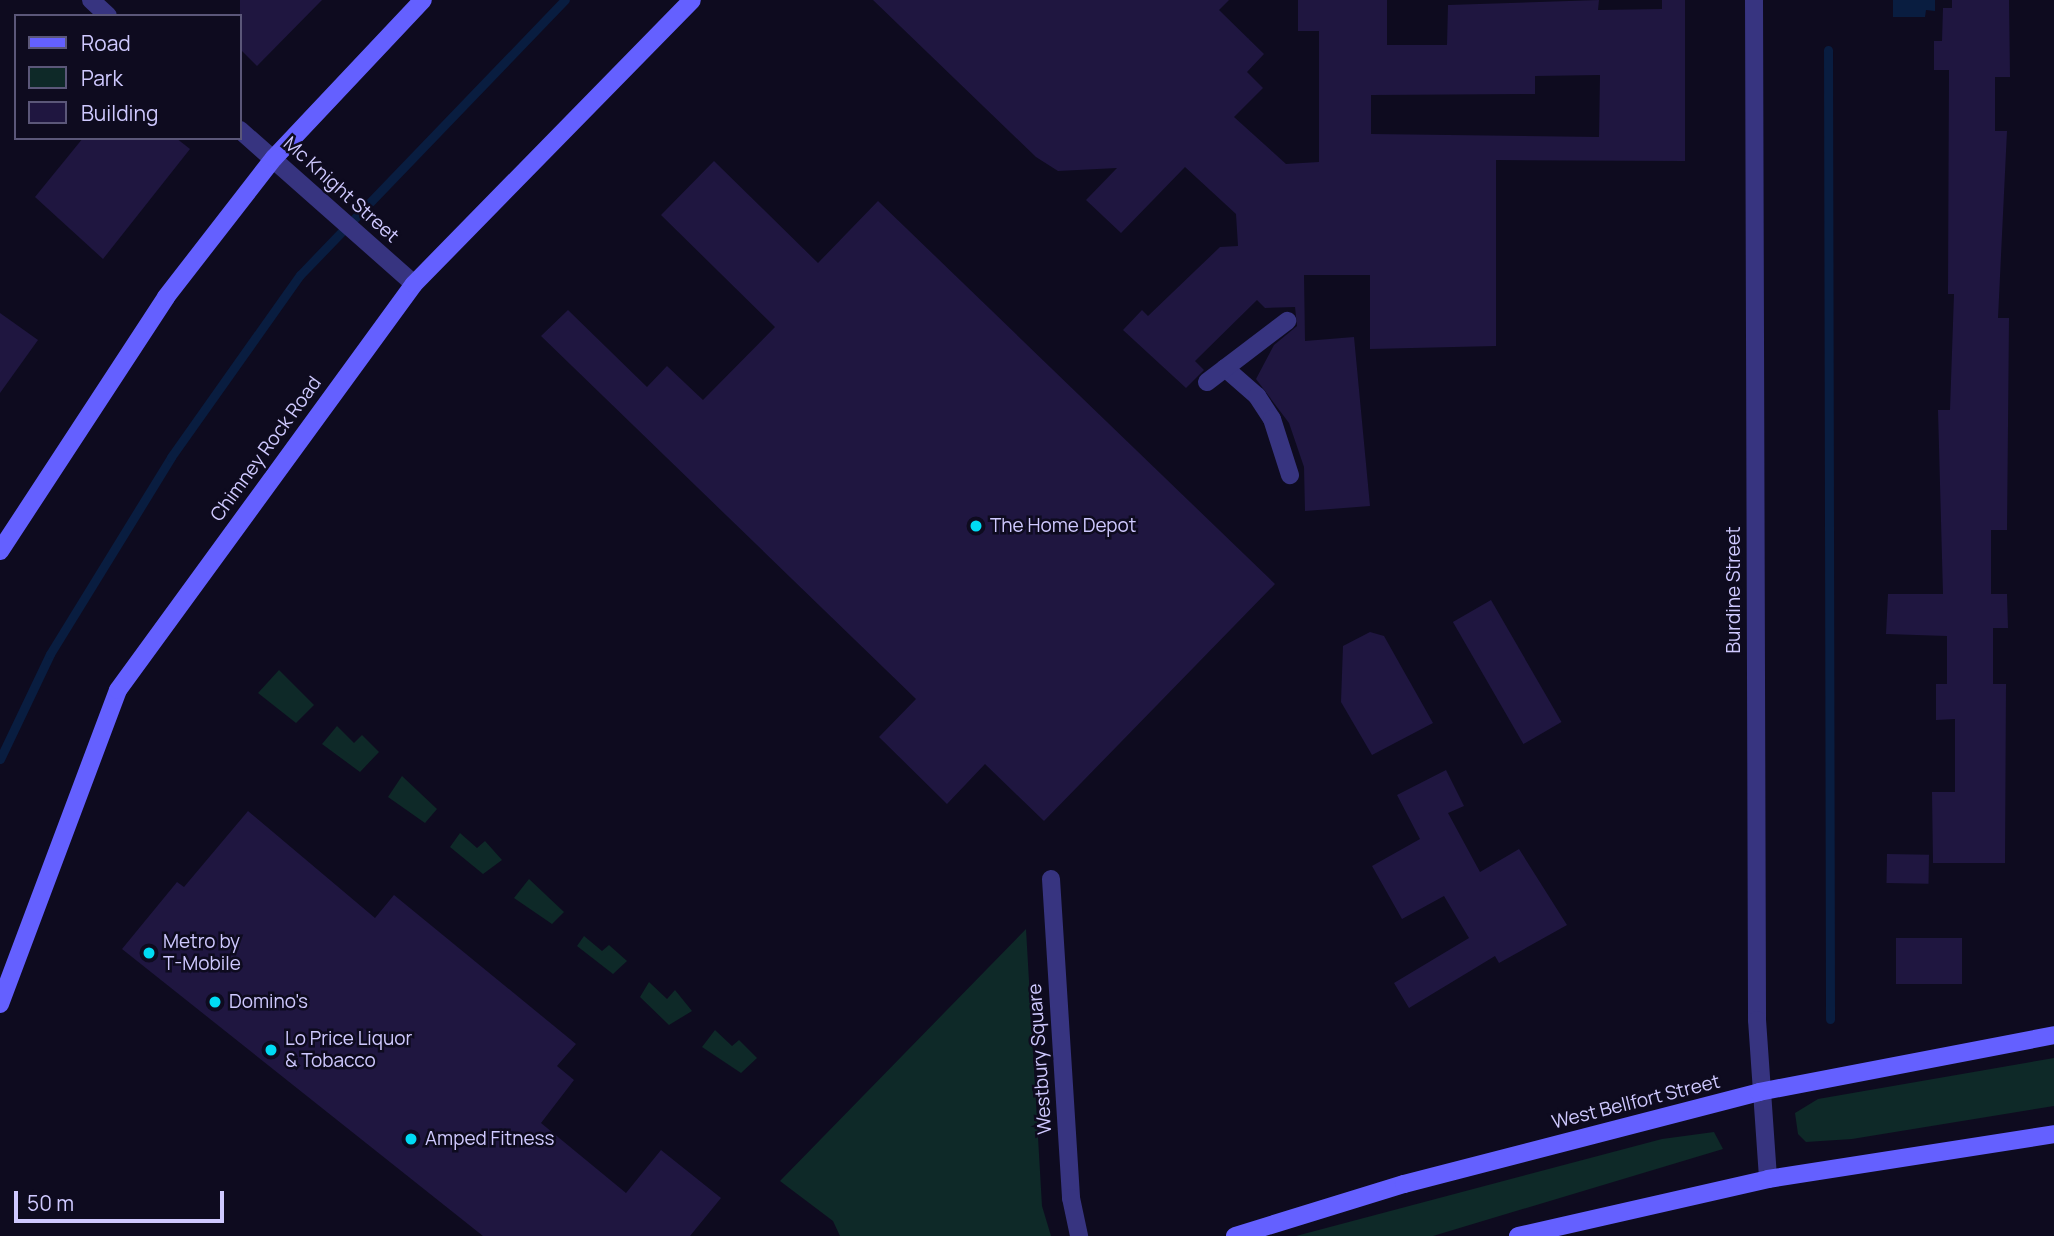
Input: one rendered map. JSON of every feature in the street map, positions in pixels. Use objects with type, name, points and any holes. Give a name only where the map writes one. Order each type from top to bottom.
[{"type":"main road","points":[[0,551],[98,394],[274,158],[423,0]]},
{"type":"main road","name":"Chimney Rock Road","points":[[0,1004],[118,690],[414,284],[692,0]]},
{"type":"main road","name":"West Bellfort Street","points":[[1235,1236],[1404,1184],[1759,1092],[2054,1035]]},
{"type":"main road","points":[[1518,1236],[1768,1180],[2054,1134]]},
{"type":"street","points":[[91,0],[106,14]]},
{"type":"street","name":"Burdine Street","points":[[1754,0],[1759,1092],[1768,1180]]},
{"type":"street","name":"Mc Knight Street","points":[[242,132],[305,183],[414,284]]},
{"type":"street","points":[[1207,382],[1287,321]]},
{"type":"street","points":[[1225,368],[1257,396],[1272,419],[1290,475]]},
{"type":"street","name":"Westbury Square","points":[[1051,879],[1071,1198],[1080,1236]]},
{"type":"green space","points":[[279,670],[314,705],[296,723],[258,693]]},
{"type":"green space","points":[[337,726],[354,743],[362,735],[379,752],[360,772],[322,744]]},
{"type":"green space","points":[[402,776],[437,809],[425,823],[388,797]]},
{"type":"green space","points":[[460,833],[477,848],[485,841],[502,860],[483,874],[450,847]]},
{"type":"green space","points":[[529,879],[564,912],[552,924],[514,898]]},
{"type":"green space","points":[[1026,929],[1042,1206],[1051,1236],[840,1236],[833,1221],[780,1181]]},
{"type":"green space","points":[[584,936],[602,951],[609,945],[627,961],[613,974],[577,946]]},
{"type":"green space","points":[[649,982],[667,999],[675,990],[692,1011],[669,1025],[640,997]]},
{"type":"green space","points":[[715,1030],[732,1046],[739,1040],[757,1058],[741,1073],[702,1047]]},
{"type":"green space","points":[[2054,1058],[2054,1106],[1852,1139],[1806,1142],[1798,1134],[1795,1113],[1818,1099]]},
{"type":"green space","points":[[1714,1132],[1723,1149],[1433,1236],[1296,1236],[1662,1139]]},
{"type":"water","points":[[1893,0],[1935,0],[1935,11],[1926,10],[1925,17],[1893,17]]},
{"type":"building","points":[[240,0],[322,0],[257,66],[242,51]]},
{"type":"building","points":[[873,0],[1229,0],[1219,10],[1264,54],[1247,72],[1263,88],[1234,117],[1286,164],[1319,162],[1319,31],[1298,31],[1298,0],[1387,0],[1387,45],[1447,45],[1448,5],[1599,0],[1598,10],[1662,9],[1662,0],[1685,0],[1685,161],[1496,160],[1496,346],[1370,349],[1370,275],[1304,275],[1305,341],[1354,337],[1370,506],[1305,511],[1304,467],[1289,423],[1256,379],[1274,345],[1297,326],[1295,307],[1265,308],[1257,300],[1195,361],[1204,370],[1186,388],[1123,330],[1142,310],[1148,316],[1220,247],[1238,246],[1236,214],[1185,167],[1121,233],[1086,200],[1117,168],[1058,171],[1036,157]],"holes":[[[1600,75],[1599,137],[1371,134],[1371,95],[1535,94],[1535,76]]]},
{"type":"building","points":[[1952,0],[2009,0],[2010,77],[1995,77],[1995,131],[2007,131],[1998,318],[2009,318],[2007,530],[1991,530],[1991,594],[2007,594],[2008,628],[1993,628],[1993,684],[2006,684],[2005,863],[1933,863],[1932,792],[1955,792],[1955,719],[1936,720],[1936,684],[1947,684],[1947,636],[1886,634],[1888,594],[1943,594],[1938,410],[1950,410],[1954,294],[1948,294],[1949,70],[1934,70],[1934,41],[1942,41],[1943,8],[1952,8]]},
{"type":"building","points":[[81,140],[179,140],[190,149],[103,259],[35,197]]},
{"type":"building","name":"The Home Depot","points":[[714,161],[818,263],[878,201],[1275,584],[1044,821],[985,764],[947,804],[879,737],[916,699],[541,336],[568,310],[647,387],[667,366],[703,400],[775,327],[661,215]]},
{"type":"building","points":[[0,313],[38,340],[0,393]]},
{"type":"building","points":[[1491,600],[1562,722],[1523,744],[1453,622]]},
{"type":"building","points":[[1370,632],[1384,636],[1433,723],[1372,755],[1341,702],[1343,646]]},
{"type":"building","points":[[1446,770],[1464,806],[1448,813],[1480,872],[1519,849],[1567,925],[1499,963],[1495,956],[1409,1008],[1394,983],[1469,938],[1444,896],[1402,919],[1372,866],[1420,839],[1397,795]]},
{"type":"building","points":[[248,811],[375,918],[394,895],[576,1044],[557,1066],[574,1080],[541,1123],[626,1193],[661,1150],[721,1198],[690,1236],[483,1236],[122,949],[177,882],[184,887]]},
{"type":"building","points":[[1887,854],[1929,855],[1928,884],[1886,883]]},
{"type":"building","points":[[1896,938],[1962,938],[1962,984],[1896,984]]},
{"type":"waterway","points":[[0,759],[50,654],[171,457],[300,275],[565,0]]},
{"type":"waterway","points":[[1828,50],[1830,1019]]},
{"type":"place","name":"The Home Depot","points":[[976,526]]},
{"type":"place","name":"Metro by T-Mobile","points":[[149,953]]},
{"type":"place","name":"Domino's","points":[[215,1002]]},
{"type":"place","name":"Lo Price Liquor & Tobacco","points":[[271,1050]]},
{"type":"place","name":"Amped Fitness","points":[[411,1139]]}]
